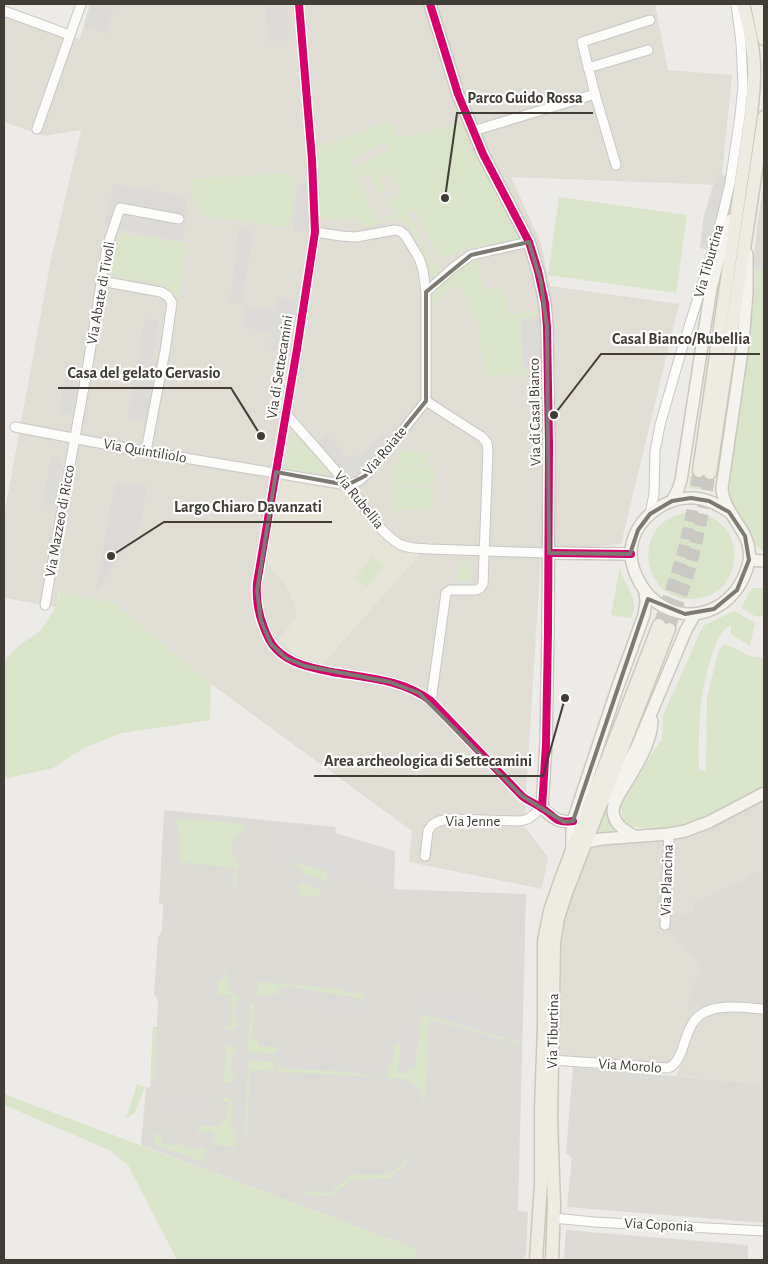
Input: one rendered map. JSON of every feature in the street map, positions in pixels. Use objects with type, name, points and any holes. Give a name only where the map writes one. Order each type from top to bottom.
[{"type":"main road","name":"Via Tiburtina","points":[[742,4],[752,43],[754,76],[704,472],[747,229],[764,117]]},
{"type":"main road","points":[[757,4],[764,32]]},
{"type":"main road","name":"Via Tiburtina","points":[[536,1260],[541,1183],[541,1087],[545,937],[554,898],[572,849],[664,627],[599,809],[564,898],[556,927],[554,942],[551,1120],[554,1218],[552,1260]]},
{"type":"street","points":[[38,129],[81,4]]},
{"type":"street","name":"Via di Settecamini","points":[[299,4],[312,160],[315,232],[257,591],[259,614],[271,644],[286,658],[318,670],[398,684],[415,690],[430,701],[522,796],[542,808]]},
{"type":"street","name":"Via di Casal Bianco","points":[[432,4],[458,94],[483,154],[529,242],[545,303],[548,327],[550,445],[546,735],[542,808]]},
{"type":"street","name":"Via Tiburtina","points":[[650,514],[654,497],[655,451],[660,425],[722,218],[730,183],[743,86],[736,4]]},
{"type":"street","points":[[4,10],[70,35]]},
{"type":"street","points":[[616,166],[582,42],[650,20]]},
{"type":"street","points":[[588,68],[648,50]]},
{"type":"street","points":[[474,131],[595,94]]},
{"type":"street","name":"Via Tiburtina","points":[[672,501],[681,480],[713,282],[718,261],[730,228],[745,157]]},
{"type":"street","name":"Via Abate di Tivoli","points":[[75,438],[107,246],[120,208],[180,219]]},
{"type":"street","name":"Via Tiburtina","points":[[730,512],[714,503],[686,498],[658,507],[650,514],[636,534],[631,554],[634,569],[645,592],[652,600],[667,609],[685,614],[695,614],[714,608],[730,598],[741,582],[749,560],[745,536],[724,501],[722,488],[743,344],[747,292],[747,229]]},
{"type":"street","points":[[315,232],[356,236],[392,230],[402,232],[405,235],[423,267],[426,292],[426,401],[482,437],[487,443],[483,582],[480,588],[475,590],[450,590],[445,595],[430,701]]},
{"type":"street","points":[[426,292],[471,255],[529,242]]},
{"type":"street","points":[[102,281],[161,292],[168,296],[172,302],[165,351],[146,451]]},
{"type":"street","name":"Via Roiate","points":[[276,472],[348,485],[359,481],[391,447],[426,401]]},
{"type":"street","name":"Via Rubellia","points":[[286,414],[348,485],[379,526],[399,544],[411,548],[485,551]]},
{"type":"street","name":"Via Quintiliolo","points":[[16,427],[276,472]]},
{"type":"street","name":"Via Mazzeo di Ricco","points":[[45,604],[75,438]]},
{"type":"street","points":[[485,551],[549,554],[631,554]]},
{"type":"street","points":[[749,560],[764,561]]},
{"type":"street","name":"Via Tiburtina","points":[[572,849],[574,821],[617,688],[644,615],[645,592]]},
{"type":"street","name":"Via Tiburtina","points":[[599,809],[633,755],[689,623],[695,614]]},
{"type":"street","points":[[634,836],[618,825],[614,816],[614,807],[617,798],[648,743],[652,729],[652,709]]},
{"type":"street","points":[[586,842],[685,831],[764,793]]},
{"type":"street","points":[[542,808],[558,820],[565,822],[574,821]]},
{"type":"street","name":"Via Jenne","points":[[425,856],[428,832],[432,825],[438,821],[450,819],[520,821],[528,819],[542,808]]},
{"type":"street","name":"Via Plancina","points":[[665,925],[669,834]]},
{"type":"street","name":"Via Morolo","points":[[552,1060],[668,1068],[677,1059],[693,1024],[704,1012],[720,1007],[764,1009]]},
{"type":"street","name":"Via Coponia","points":[[554,1218],[594,1222],[764,1231]]},
{"type":"highlighted area","points":[[529,242],[541,282],[547,327],[549,553],[630,554],[638,530],[650,514],[672,501],[691,498],[709,501],[729,512],[745,536],[749,560],[737,590],[714,609],[685,614],[648,599],[573,821],[564,822],[522,796],[419,693],[390,682],[305,666],[286,658],[271,644],[261,621],[257,591],[276,472],[347,485],[365,476],[426,401],[426,292],[471,255]]},
{"type":"shaded area","points":[[90,4],[655,4],[668,70],[732,75],[721,185],[511,177],[541,243],[550,286],[679,304],[621,544],[541,551],[524,826],[548,857],[542,889],[409,862],[412,831],[211,684],[114,603],[59,592],[56,607],[4,598],[4,516],[50,264],[81,130],[44,136],[4,122],[4,14],[80,39]]},
{"type":"shaded area","points":[[92,4],[116,4],[106,34],[84,26]]},
{"type":"shaded area","points":[[287,5],[289,40],[268,42],[265,6]]},
{"type":"shaded area","points":[[717,174],[727,176],[708,250],[700,248],[704,215]]},
{"type":"shaded area","points":[[764,181],[764,270],[753,269]]},
{"type":"shaded area","points":[[307,182],[310,233],[293,232],[297,186]]},
{"type":"shaded area","points":[[115,184],[186,197],[184,238],[179,241],[105,227]]},
{"type":"shaded area","points":[[239,228],[253,230],[242,304],[230,302]]},
{"type":"shaded area","points":[[278,297],[300,301],[291,352],[270,349],[272,332],[243,327],[246,306],[276,311]]},
{"type":"shaded area","points":[[541,317],[543,368],[523,368],[521,320]]},
{"type":"shaded area","points":[[145,318],[159,320],[152,361],[138,358]]},
{"type":"shaded area","points":[[137,360],[156,363],[146,421],[127,418]]},
{"type":"shaded area","points":[[68,363],[80,365],[71,415],[59,413]]},
{"type":"shaded area","points":[[326,433],[349,460],[355,454],[359,458],[382,434],[388,439],[361,473],[355,478],[350,478],[317,442]]},
{"type":"shaded area","points":[[51,456],[63,458],[55,507],[43,505]]},
{"type":"shaded area","points":[[281,480],[344,491],[378,529],[404,554],[408,552],[421,553],[323,664],[296,655],[279,640],[297,615],[287,587],[266,563]]},
{"type":"shaded area","points":[[115,482],[147,487],[141,524],[99,589],[96,589]]},
{"type":"shaded area","points":[[764,797],[764,867],[744,880],[694,901],[693,914],[667,930],[700,967],[686,1005],[695,1011],[673,1061],[667,1065],[555,1058],[558,937],[572,890],[592,848],[602,843],[676,840],[724,821]]},
{"type":"shaded area","points":[[164,810],[336,827],[335,833],[395,851],[394,889],[526,895],[518,1211],[528,1212],[526,1253],[523,1260],[416,1260],[416,1249],[141,1145],[146,1087],[150,1088],[153,1027],[157,1027],[158,1001],[154,994],[158,937],[162,931],[163,904],[159,904]]},
{"type":"shaded area","points":[[280,822],[332,828],[331,833],[393,852],[392,890],[384,890],[384,887],[272,854]]},
{"type":"shaded area","points":[[764,867],[764,1004],[713,1003],[695,1011],[686,1005],[700,967],[667,930],[669,914],[693,914],[694,901],[744,880]]},
{"type":"shaded area","points":[[290,987],[358,998],[358,1004],[290,993]]},
{"type":"shaded area","points":[[226,995],[232,995],[231,1026],[225,1026]]},
{"type":"shaded area","points":[[421,996],[495,1000],[495,998],[502,999],[502,1001],[505,999],[521,1000],[521,1028],[512,1028],[511,1039],[423,1013]]},
{"type":"shaded area","points":[[302,1001],[358,1009],[357,1015],[296,1005]]},
{"type":"shaded area","points":[[725,1012],[764,1013],[764,1084],[676,1076],[698,1022],[705,1017]]},
{"type":"shaded area","points":[[416,1014],[422,1015],[414,1068],[408,1067]]},
{"type":"shaded area","points":[[310,1050],[340,1056],[333,1060],[332,1058],[329,1060],[327,1057],[325,1059],[318,1056],[316,1058],[314,1055],[307,1057],[305,1054]]},
{"type":"shaded area","points":[[281,1062],[338,1065],[337,1071],[281,1068]]},
{"type":"shaded area","points":[[339,1064],[382,1070],[382,1076],[338,1071]]},
{"type":"shaded area","points":[[398,1066],[408,1067],[407,1074],[397,1072]]},
{"type":"shaded area","points":[[573,1067],[764,1084],[764,1223],[567,1207],[572,1158],[566,1153]]},
{"type":"shaded area","points":[[169,1096],[209,1097],[209,1111],[169,1109]]},
{"type":"shaded area","points":[[566,1230],[748,1245],[748,1260],[564,1260]]},
{"type":"green space","points":[[462,120],[470,141],[467,144],[476,154],[518,237],[516,240],[473,247],[443,257],[434,248],[416,211],[406,215],[417,226],[432,260],[442,268],[433,278],[430,277],[427,261],[421,248],[405,223],[401,220],[392,219],[370,227],[362,227],[360,219],[333,221],[320,219],[315,147],[392,121],[398,137],[435,130]],"holes":[[[385,142],[389,151],[354,167],[351,158]],[[391,173],[401,194],[386,201],[389,208],[394,206],[397,213],[377,222],[358,179],[369,174],[378,195],[386,192],[380,178]]]},
{"type":"green space","points":[[294,173],[291,222],[287,223],[287,228],[202,216],[197,201],[192,198],[193,178]]},
{"type":"green space","points":[[559,197],[687,215],[676,293],[548,275]]},
{"type":"green space","points":[[122,233],[187,243],[178,298],[165,287],[157,284],[114,275],[112,271],[117,238]]},
{"type":"green space","points":[[477,256],[483,289],[504,287],[509,315],[537,311],[538,316],[520,319],[522,368],[532,369],[532,375],[484,375],[479,328],[460,286],[442,293],[444,300],[432,304],[431,299],[435,291],[464,264]]},
{"type":"green space","points":[[753,269],[764,270],[764,553],[753,541],[741,516],[728,498],[726,483],[747,341]]},
{"type":"green space","points":[[293,428],[330,471],[329,475],[285,469]]},
{"type":"green space","points":[[398,451],[428,451],[428,466],[398,466]]},
{"type":"green space","points":[[393,467],[435,467],[434,485],[393,485]]},
{"type":"green space","points":[[690,476],[713,480],[711,491],[689,488]]},
{"type":"green space","points":[[393,486],[434,487],[433,511],[393,510]]},
{"type":"green space","points":[[694,512],[713,518],[726,529],[733,545],[734,563],[728,580],[717,591],[708,596],[698,598],[679,598],[664,590],[653,576],[649,560],[650,543],[658,528],[672,517]]},
{"type":"green space","points":[[372,556],[384,565],[367,588],[355,579]]},
{"type":"green space","points":[[460,562],[470,563],[470,581],[457,581]]},
{"type":"green space","points":[[620,567],[633,598],[634,611],[631,618],[611,615]]},
{"type":"green space","points":[[752,588],[764,588],[764,617],[755,616],[741,608]]},
{"type":"green space","points":[[60,592],[114,603],[211,684],[210,720],[122,733],[84,748],[53,768],[8,778],[4,775],[4,662],[17,647],[41,630],[56,607]]},
{"type":"green space","points":[[734,611],[755,623],[750,646],[731,634],[731,625],[723,631],[716,643],[708,666],[702,695],[699,725],[699,770],[706,771],[707,698],[718,652],[725,644],[750,656],[764,658],[764,786],[708,815],[688,823],[667,829],[629,826],[623,819],[621,806],[662,740],[663,716],[703,626]]},
{"type":"green space","points":[[610,802],[612,824],[619,834],[594,835]]},
{"type":"green space","points":[[179,818],[242,824],[246,829],[242,830],[231,845],[233,850],[230,854],[235,857],[233,860],[240,864],[237,870],[236,887],[233,886],[234,868],[179,862],[180,836],[176,822]]},
{"type":"green space","points":[[294,862],[325,871],[327,874],[326,878],[331,883],[327,884],[328,881],[302,873],[303,870],[293,865]]},
{"type":"green space","points":[[300,883],[321,890],[320,896],[301,896],[298,890]]},
{"type":"green space","points":[[225,972],[228,975],[228,986],[239,998],[239,1002],[235,1002],[234,1021],[238,1022],[235,1027],[229,1029],[225,1029],[225,1027],[231,1026],[232,995],[218,994],[218,982],[222,980]]},
{"type":"green space","points":[[258,982],[342,989],[342,992],[359,993],[360,990],[363,997],[358,1004],[359,998],[287,986],[286,988],[278,988],[277,994],[266,994],[265,997],[256,996]]},
{"type":"green space","points":[[254,1003],[252,1038],[258,1039],[258,1046],[277,1047],[276,1054],[248,1052],[250,1004]]},
{"type":"green space","points":[[422,1014],[522,1043],[522,1045],[430,1019],[428,1027],[425,1101],[422,1101],[423,1099],[417,1089],[418,1086],[404,1079],[388,1078],[388,1070],[392,1063],[396,1044],[401,1046],[397,1072],[406,1074],[408,1067],[414,1068],[413,1079]]},
{"type":"green space","points":[[153,1028],[157,1028],[155,1079],[151,1079]]},
{"type":"green space","points":[[226,1045],[236,1049],[237,1053],[232,1053],[231,1075],[236,1076],[233,1081],[224,1083]]},
{"type":"green space","points":[[248,1060],[275,1062],[275,1071],[250,1070],[247,1134],[243,1134],[245,1130]]},
{"type":"green space","points":[[279,1062],[280,1068],[339,1071],[382,1077],[278,1072]]},
{"type":"green space","points":[[137,1084],[145,1087],[134,1114],[126,1118]]},
{"type":"green space","points":[[4,1094],[416,1249],[416,1260],[177,1260],[128,1165],[109,1150],[4,1105]]},
{"type":"green space","points":[[222,1098],[228,1098],[232,1101],[231,1127],[236,1134],[235,1147],[213,1145],[214,1133],[232,1133],[198,1132],[198,1126],[220,1126],[221,1120],[227,1120],[228,1102],[222,1101]]},
{"type":"green space","points":[[155,1134],[162,1134],[160,1144],[184,1145],[185,1148],[207,1149],[204,1150],[204,1162],[154,1144]]},
{"type":"green space","points":[[404,1157],[406,1157],[405,1166],[390,1178],[353,1180],[331,1196],[314,1196],[302,1191],[330,1193],[350,1175],[388,1174],[405,1162]]},
{"type":"tunnel","points":[[659,625],[684,548],[699,471]]},
{"type":"tunnel","points":[[669,629],[691,565],[710,473]]},
{"type":"cycle path","points":[[299,4],[312,160],[315,232],[257,583],[257,599],[261,620],[268,638],[274,646],[282,654],[295,662],[309,667],[383,680],[408,688],[431,701],[522,796],[558,820],[573,821]]},
{"type":"cycle path","points":[[430,4],[458,94],[483,154],[529,242],[545,303],[549,445],[548,632],[546,744],[542,808]]},
{"type":"cycle path","points":[[549,553],[631,554]]},
{"type":"place","name":"Parco Guido Rossa","points":[[445,198]]},
{"type":"place","name":"Casal Bianco/Rubellia","points":[[554,415]]},
{"type":"place","name":"Casa del gelato Gervasio","points":[[261,436]]},
{"type":"place","name":"Largo Chiaro Davanzati","points":[[111,556]]},
{"type":"place","name":"Area archeologica di Settecamini","points":[[565,698]]}]
